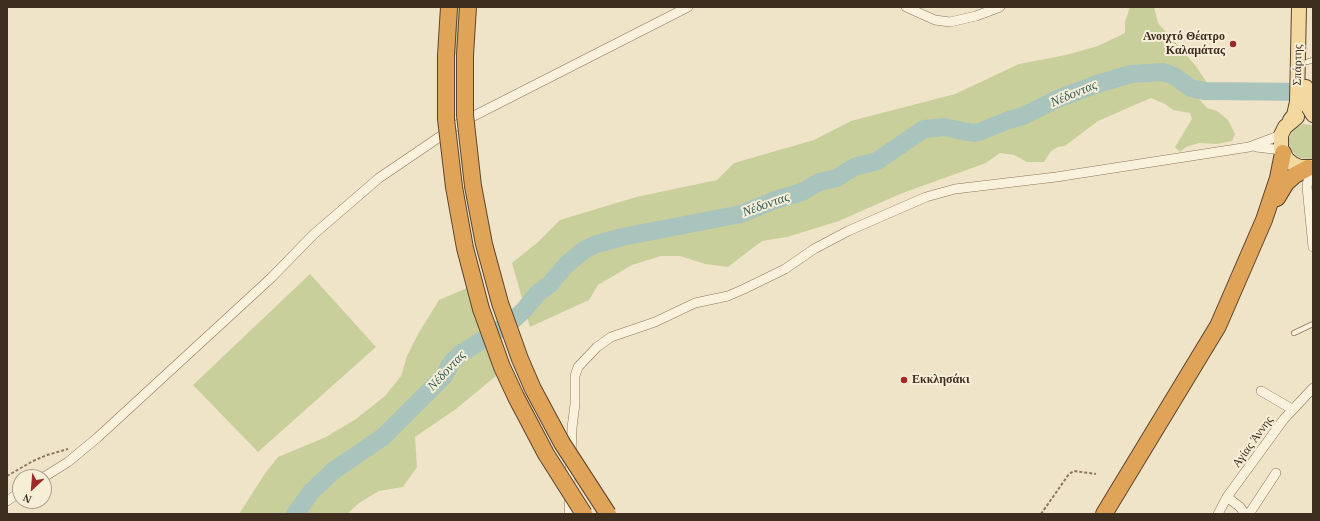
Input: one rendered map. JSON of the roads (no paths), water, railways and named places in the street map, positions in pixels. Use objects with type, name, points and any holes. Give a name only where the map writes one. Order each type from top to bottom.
[{"type":"highway","points":[[449,7],[446,55],[446,118],[454,187],[465,248],[477,296],[502,367],[516,397],[546,454],[584,514]]},
{"type":"highway","points":[[468,7],[465,55],[465,115],[473,186],[484,244],[500,303],[520,359],[533,388],[562,444],[608,514]]},
{"type":"highway","points":[[1104,514],[1214,333],[1264,220],[1278,178],[1282,152]]},
{"type":"highway","points":[[1264,220],[1286,183],[1295,175],[1310,168]]},
{"type":"highway","points":[[1099,514],[1129,474]]},
{"type":"main road","name":"Σπάρτης","points":[[1299,7],[1302,76],[1308,109]]},
{"type":"main road","name":"Σπάρτης","points":[[1302,76],[1310,61],[1308,7]]},
{"type":"main road","points":[[1308,109],[1290,120],[1285,126],[1281,135],[1282,152],[1293,164],[1310,168]]},
{"type":"street","points":[[52,472],[68,462],[97,438],[271,278],[314,234],[379,178],[460,123],[688,7]]},
{"type":"street","points":[[906,7],[935,20],[950,22],[976,16],[1000,7]]},
{"type":"street","points":[[570,514],[575,376],[578,367],[596,347],[611,337],[655,322],[695,303],[728,296],[744,289],[785,269],[814,249],[848,231],[926,197],[955,189],[1056,177],[1249,147],[1281,135]]},
{"type":"street","points":[[1249,147],[1282,152]]},
{"type":"street","points":[[1310,168],[1306,187],[1313,247]]},
{"type":"street","name":"Αγίας Άννης","points":[[1218,514],[1227,497],[1292,409],[1313,388]]},
{"type":"street","points":[[1262,391],[1292,409]]},
{"type":"street","points":[[1249,514],[1276,473]]},
{"type":"street","points":[[1227,497],[1240,507],[1245,514]]},
{"type":"lane","points":[[1294,332],[1313,324]]},
{"type":"waterway","name":"Νέδoντας","points":[[295,514],[311,492],[333,471],[383,437],[443,377],[452,362],[460,354],[510,323],[524,310],[538,293],[550,284],[566,265],[584,250],[594,245],[622,237],[741,214],[775,200],[802,192],[819,182],[837,178],[854,167],[877,161],[924,129],[944,127],[973,133],[979,132],[1023,116],[1055,100],[1097,84],[1131,74],[1163,72],[1174,76],[1191,88],[1204,91],[1313,92]]},
{"type":"place","name":"Ανοιχτό Θέατρο Καλαμάτας","points":[[1233,44]]},
{"type":"place","name":"Εκκλησάκι","points":[[904,380]]}]
